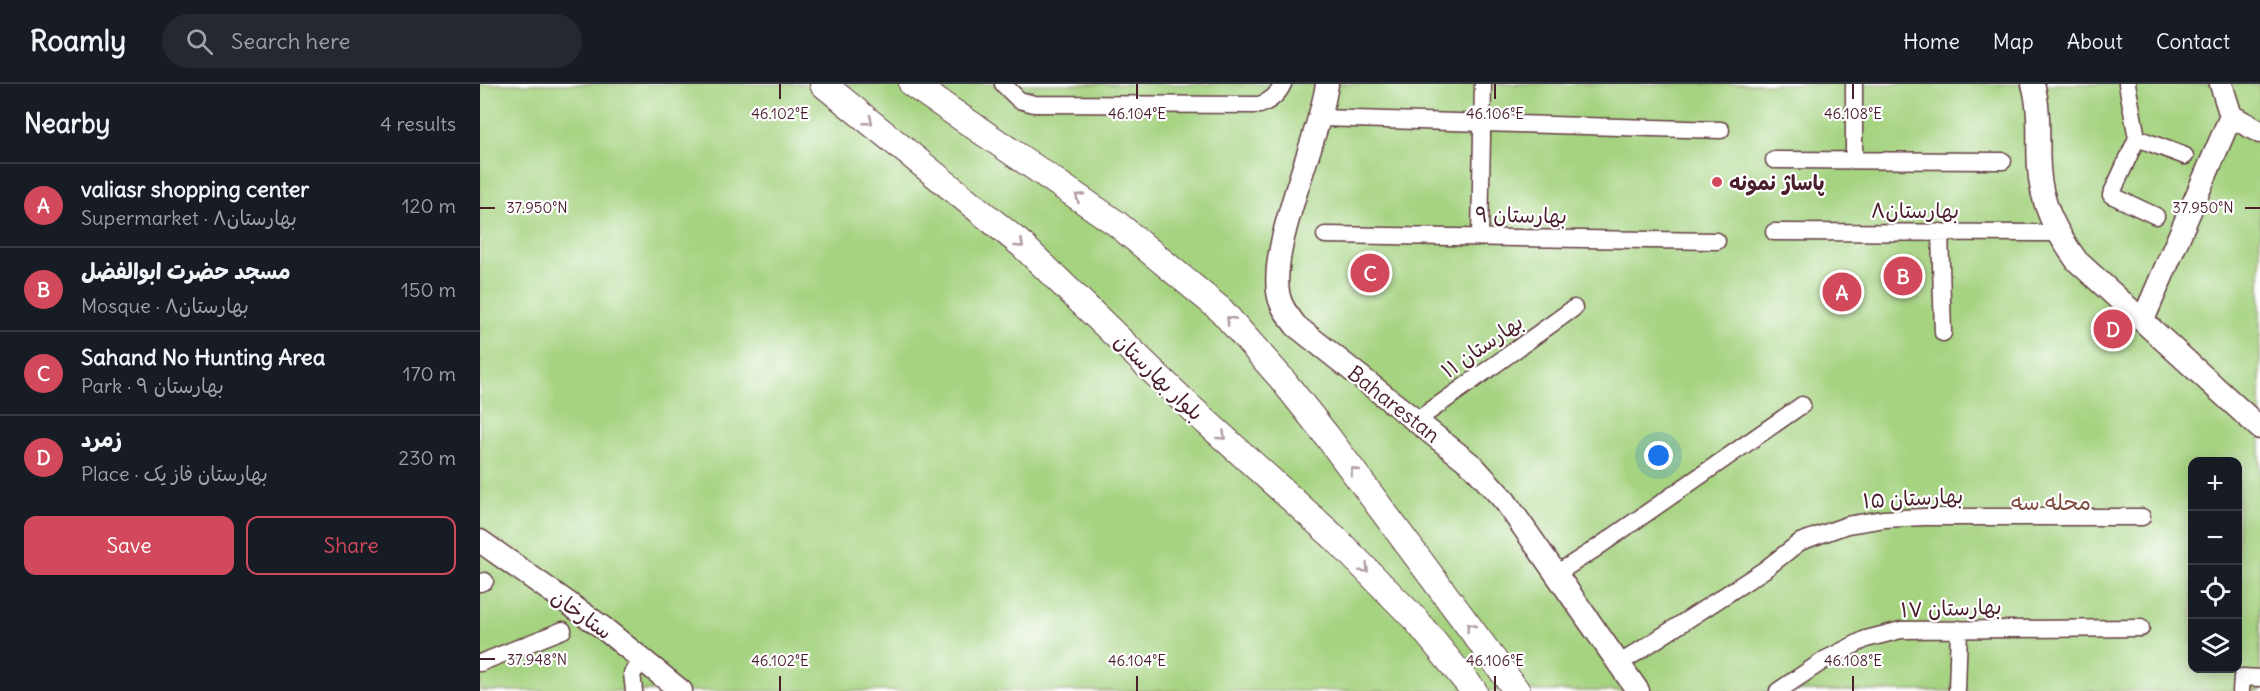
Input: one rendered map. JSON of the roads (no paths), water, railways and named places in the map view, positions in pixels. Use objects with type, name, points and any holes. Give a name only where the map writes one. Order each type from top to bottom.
[{"type":"main road","name":"بلوار بهارستان","points":[[824,84],[1022,245],[1192,409],[1336,539],[1416,620],[1474,691]]},
{"type":"main road","points":[[912,84],[1116,223],[1221,310],[1281,378],[1327,436],[1517,691]]},
{"type":"street","points":[[1003,84],[1019,100],[1034,104],[1260,105],[1269,102],[1280,91],[1283,84]]},
{"type":"street","name":"Baharestan","points":[[1327,84],[1320,118],[1280,251],[1276,279],[1280,303],[1296,326],[1473,466],[1505,501],[1638,691]]},
{"type":"street","points":[[1480,236],[1484,84]]},
{"type":"street","points":[[1854,84],[1854,159]]},
{"type":"street","points":[[2033,84],[2039,103],[2039,170],[2046,207],[2057,232],[2078,261],[2260,428]]},
{"type":"street","points":[[2127,84],[2137,138],[2111,195],[2156,216]]},
{"type":"street","points":[[2143,320],[2231,116],[2222,84]]},
{"type":"street","points":[[2231,116],[2260,132]]},
{"type":"street","points":[[1320,118],[1721,130]]},
{"type":"street","points":[[2137,138],[2185,156]]},
{"type":"street","points":[[1774,160],[2003,161]]},
{"type":"street","name":"بهارستان۸","points":[[1774,232],[2057,232]]},
{"type":"street","points":[[1941,232],[1943,333]]},
{"type":"street","name":"بهارستان ۹","points":[[1325,235],[1717,241]]},
{"type":"street","name":"بهارستان ۱۱","points":[[1416,421],[1574,308]]},
{"type":"street","points":[[1556,574],[1802,405]]},
{"type":"street","name":"بهارستان ۱۵","points":[[1619,664],[1764,570],[1800,542],[1847,525],[1884,519],[1924,517],[2142,517]]},
{"type":"street","name":"ستارخان","points":[[480,541],[602,627],[681,691]]},
{"type":"street","name":"بهارستان ۱۷","points":[[1778,691],[1826,659],[1866,639],[1901,630],[2141,628]]},
{"type":"street","points":[[1957,691],[1959,629]]},
{"type":"street","points":[[480,663],[563,630]]},
{"type":"street","points":[[634,691],[632,673],[644,661]]},
{"type":"street","points":[[2242,684],[2260,678]]},
{"type":"place","name":"پاساژ نمونه","points":[[1717,182]]},
{"type":"place","name":"Sahand No Hunting Area","points":[[1370,273]]},
{"type":"place","name":"مسجد حضرت ابوالفضل","points":[[1903,276]]},
{"type":"place","name":"valiasr shopping center","points":[[1842,292]]},
{"type":"place","name":"زمرد","points":[[2113,329]]},
{"type":"district","name":"محله سه","points":[[2051,502]]}]
